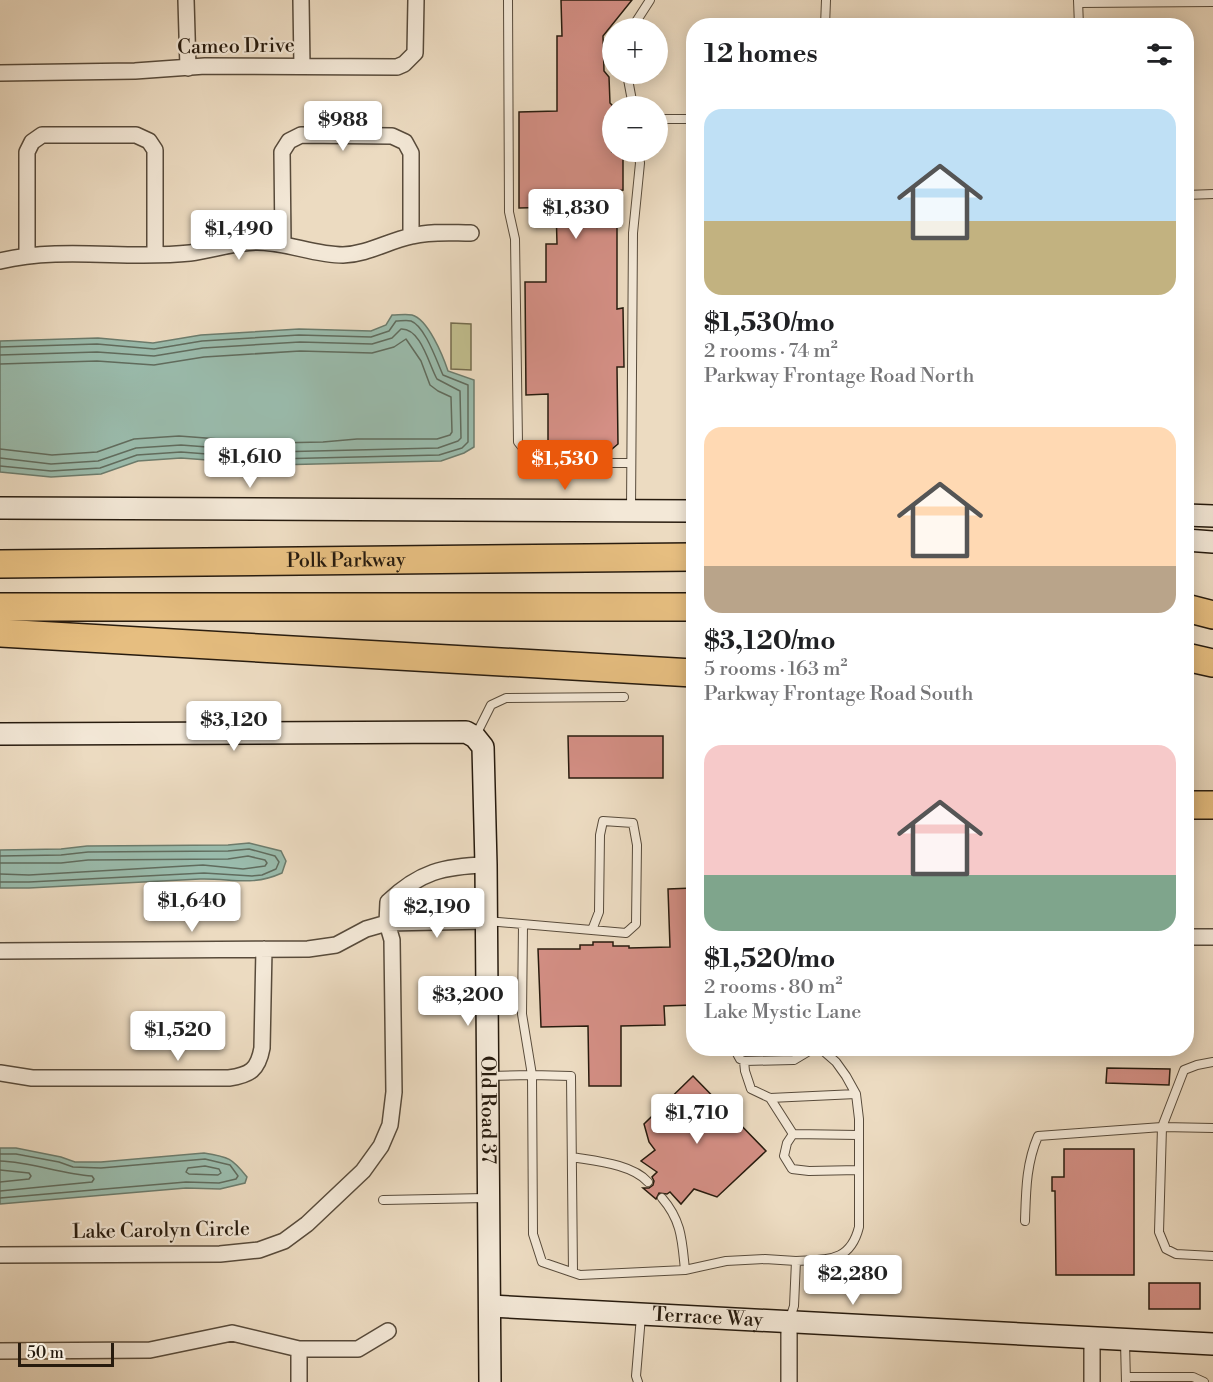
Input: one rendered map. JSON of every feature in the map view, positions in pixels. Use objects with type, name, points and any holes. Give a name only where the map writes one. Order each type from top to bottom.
[{"type":"highway","name":"Polk Parkway","points":[[0,564],[686,556]]},
{"type":"highway","points":[[1,616],[686,607]]},
{"type":"highway","points":[[1194,610],[1213,615]]},
{"type":"highway","points":[[1,616],[686,672]]},
{"type":"highway","points":[[1194,659],[1213,663]]},
{"type":"highway","points":[[1194,805],[1213,805]]},
{"type":"street","points":[[186,0],[188,68]]},
{"type":"street","points":[[301,0],[302,66]]},
{"type":"street","name":"Cameo Drive","points":[[0,73],[302,66],[397,67],[404,64],[415,53],[416,0]]},
{"type":"street","points":[[27,256],[27,152],[32,142],[42,135],[136,135],[149,141],[154,150],[155,254]]},
{"type":"street","points":[[283,244],[282,152],[289,141],[301,135],[392,136],[405,142],[411,153],[411,236]]},
{"type":"street","points":[[0,261],[27,256],[89,253],[190,253],[256,242],[283,244],[324,254],[343,255],[362,253],[411,236],[429,233],[471,233]]},
{"type":"street","points":[[0,508],[686,511]]},
{"type":"street","points":[[1194,515],[1213,516]]},
{"type":"street","points":[[1194,541],[1213,542]]},
{"type":"street","points":[[0,734],[466,732],[475,737]]},
{"type":"street","name":"Old Road 37","points":[[475,737],[483,747],[484,756],[490,1382]]},
{"type":"street","name":"Lake Carolyn Circle","points":[[0,1255],[220,1254],[259,1250],[284,1241],[307,1224],[363,1171],[381,1146],[390,1125],[394,1092],[392,940],[387,923],[388,902],[403,887],[430,873],[454,866],[486,865]]},
{"type":"street","points":[[0,951],[308,949],[336,945],[366,929],[387,923],[486,921]]},
{"type":"street","points":[[1194,937],[1213,937]]},
{"type":"street","points":[[0,1073],[32,1078],[229,1078],[242,1076],[254,1070],[260,1062],[264,949]]},
{"type":"street","name":"Terrace Way","points":[[490,1306],[1213,1344]]},
{"type":"street","points":[[789,1322],[789,1382]]},
{"type":"street","points":[[0,1351],[150,1350],[232,1333],[299,1349],[358,1349],[388,1331]]},
{"type":"street","points":[[1092,1338],[1092,1382]]},
{"type":"street","points":[[299,1349],[299,1382]]},
{"type":"lane","points":[[508,0],[509,213],[515,239],[518,442],[530,457],[543,463],[631,463]]},
{"type":"lane","points":[[638,18],[650,0]]},
{"type":"lane","points":[[825,0],[825,18]]},
{"type":"lane","points":[[1079,18],[1078,1],[1213,2]]},
{"type":"lane","points":[[668,119],[686,119]]},
{"type":"lane","points":[[631,511],[633,233],[640,162]]},
{"type":"lane","points":[[1194,195],[1213,194]]},
{"type":"lane","points":[[475,737],[491,705],[506,699],[624,697]]},
{"type":"lane","points":[[486,921],[523,926],[626,933],[636,924],[637,845],[633,823],[603,821],[600,835],[599,912],[592,930]]},
{"type":"lane","points":[[523,926],[522,1014],[532,1075],[533,1234],[542,1262],[580,1275],[686,1270],[726,1261],[765,1258],[796,1261],[822,1260],[846,1253],[856,1241],[859,1227],[856,1094],[846,1076],[829,1056]]},
{"type":"lane","points":[[738,1056],[744,1061],[794,1060],[801,1056]]},
{"type":"lane","points":[[834,1056],[836,1062]]},
{"type":"lane","points":[[744,1061],[751,1089],[770,1098],[856,1094]]},
{"type":"lane","points":[[1213,1062],[1184,1070],[1162,1127],[1159,1232],[1166,1249],[1176,1254],[1213,1256]]},
{"type":"lane","points":[[488,1076],[571,1076],[573,1272]]},
{"type":"lane","points":[[770,1098],[793,1134]]},
{"type":"lane","points":[[1025,1221],[1028,1166],[1038,1136],[1162,1127],[1213,1128]]},
{"type":"lane","points":[[793,1134],[858,1135]]},
{"type":"lane","points":[[793,1134],[787,1143],[784,1156],[792,1169],[859,1170]]},
{"type":"lane","points":[[572,1157],[616,1165],[648,1182]]},
{"type":"lane","points":[[383,1200],[489,1198]]},
{"type":"lane","points":[[662,1198],[673,1211],[681,1230],[686,1270]]},
{"type":"lane","points":[[789,1322],[794,1306],[796,1261]]},
{"type":"lane","points":[[638,1382],[636,1376],[641,1314]]},
{"type":"lane","points":[[1125,1340],[1126,1379],[1193,1377],[1204,1382]]},
{"type":"shaded area","points":[[451,323],[471,324],[471,370],[451,369]]},
{"type":"water","points":[[392,315],[412,315],[418,318],[434,339],[448,371],[474,380],[474,447],[464,453],[441,461],[274,465],[181,458],[138,461],[101,474],[51,477],[0,472],[0,341],[98,338],[153,343],[201,335],[299,329],[371,331],[386,325]]},
{"type":"water","points":[[249,843],[281,851],[286,861],[282,873],[251,881],[200,879],[0,888],[0,850]]},
{"type":"water","points":[[0,1148],[16,1148],[75,1162],[101,1162],[204,1153],[229,1159],[247,1177],[245,1183],[220,1189],[186,1188],[0,1204]]},
{"type":"building","points":[[561,0],[632,0],[618,18],[602,18],[602,84],[609,84],[610,96],[602,96],[602,162],[623,162],[623,190],[617,191],[617,309],[623,308],[624,367],[617,367],[618,444],[606,454],[548,455],[548,394],[526,395],[525,282],[546,282],[546,244],[557,244],[556,207],[519,208],[519,112],[557,111],[557,36],[562,36]]},
{"type":"building","points":[[568,736],[663,736],[663,778],[569,778]]},
{"type":"building","points":[[686,888],[686,1005],[664,1006],[665,1025],[621,1026],[621,1086],[589,1086],[588,1026],[541,1027],[538,949],[580,949],[580,945],[593,945],[593,942],[613,942],[613,946],[629,946],[629,948],[670,947],[668,889]]},
{"type":"building","points":[[1107,1068],[1170,1069],[1169,1085],[1106,1083]]},
{"type":"building","points":[[693,1076],[766,1151],[717,1197],[694,1189],[681,1204],[670,1192],[659,1193],[656,1199],[643,1188],[653,1185],[652,1177],[657,1172],[641,1161],[655,1150],[649,1142],[644,1124]]},
{"type":"building","points":[[1064,1149],[1134,1149],[1134,1275],[1056,1275],[1055,1191],[1052,1191],[1052,1177],[1064,1177]]},
{"type":"building","points":[[1149,1283],[1200,1283],[1200,1309],[1149,1309]]}]
